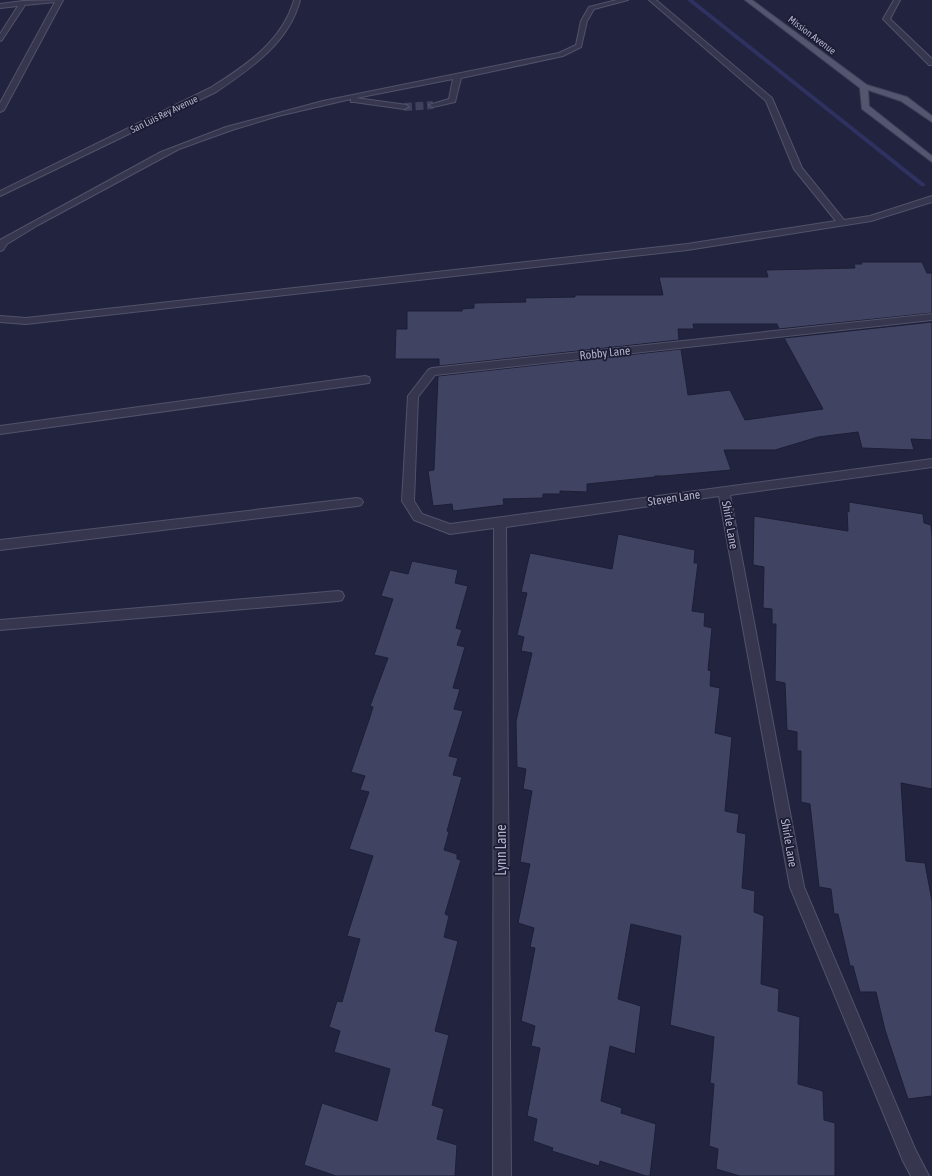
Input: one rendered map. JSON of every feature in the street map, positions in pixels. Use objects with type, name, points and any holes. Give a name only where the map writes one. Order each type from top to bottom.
[{"type":"main road","name":"Mission Avenue","points":[[748,0],[864,87],[904,99],[932,120]]},
{"type":"main road","points":[[864,87],[865,107],[932,160]]},
{"type":"street","points":[[0,6],[60,0]]},
{"type":"street","points":[[0,110],[60,0]]},
{"type":"street","name":"San Luis Rey Avenue","points":[[0,194],[213,90],[238,74],[275,43],[295,11],[297,0]]},
{"type":"street","points":[[0,248],[3,242],[75,200],[182,145],[257,119],[345,99],[561,55],[579,46],[584,21],[591,8],[625,0]]},
{"type":"street","points":[[652,0],[769,100],[798,169],[841,222]]},
{"type":"street","points":[[897,0],[886,19],[932,63]]},
{"type":"street","points":[[0,39],[23,3]]},
{"type":"street","points":[[433,105],[452,100],[458,76]]},
{"type":"street","points":[[345,99],[404,107]]},
{"type":"street","points":[[0,319],[26,321],[687,247],[871,218],[932,200]]},
{"type":"street","name":"Robby Lane","points":[[418,517],[408,501],[413,396],[432,372],[932,317]]},
{"type":"street","points":[[0,430],[365,380]]},
{"type":"street","name":"Steven Lane","points":[[418,517],[450,529],[932,463]]},
{"type":"street","name":"Shirle Lane","points":[[724,491],[797,887],[909,1155],[920,1176]]},
{"type":"street","points":[[0,545],[357,502]]},
{"type":"street","name":"Lynn Lane","points":[[500,523],[502,1176]]},
{"type":"street","points":[[0,626],[338,596]]},
{"type":"building","points":[[861,262],[922,262],[927,273],[932,273],[932,313],[779,329],[777,324],[693,324],[694,329],[678,329],[679,340],[439,366],[439,359],[395,359],[396,329],[407,329],[407,311],[462,311],[462,309],[474,308],[474,303],[526,302],[525,298],[575,297],[575,295],[663,295],[659,277],[768,277],[766,270],[855,268],[854,264],[862,264]]},
{"type":"building","points":[[932,322],[932,440],[911,439],[914,450],[862,448],[858,432],[818,437],[775,450],[724,450],[731,470],[655,476],[587,484],[587,492],[560,491],[560,494],[543,494],[543,498],[503,499],[504,505],[453,511],[452,504],[433,506],[428,471],[434,470],[438,376],[681,349],[688,395],[730,390],[745,420],[823,409],[784,338]]},
{"type":"building","points":[[849,502],[923,514],[924,523],[931,525],[932,789],[901,783],[906,861],[925,863],[932,901],[932,1096],[908,1099],[885,1030],[876,992],[860,992],[853,966],[850,966],[838,914],[834,914],[831,889],[819,887],[810,804],[801,802],[801,751],[797,751],[797,732],[787,730],[785,683],[775,681],[776,624],[772,624],[772,609],[763,608],[764,567],[753,565],[754,516],[848,531],[847,511],[849,512]]},
{"type":"building","points":[[618,534],[695,550],[694,563],[698,563],[692,611],[705,613],[704,626],[712,628],[708,670],[711,671],[710,686],[720,688],[715,733],[732,737],[725,811],[739,814],[737,832],[746,834],[742,888],[755,891],[754,912],[764,916],[761,984],[779,989],[778,1011],[800,1017],[798,1084],[823,1091],[824,1120],[835,1123],[835,1176],[740,1176],[716,1169],[718,1149],[709,1146],[714,1084],[710,1083],[714,1037],[670,1025],[681,936],[631,924],[618,999],[641,1006],[635,1054],[610,1046],[601,1101],[622,1108],[621,1113],[656,1124],[650,1176],[600,1161],[599,1166],[552,1151],[553,1148],[533,1141],[537,1119],[527,1116],[540,1048],[531,1046],[535,1026],[521,1021],[535,948],[530,947],[534,928],[518,923],[530,864],[520,862],[532,791],[523,789],[526,769],[517,767],[516,721],[532,653],[521,651],[524,637],[517,635],[527,593],[521,592],[530,553],[612,569]]},
{"type":"building","points":[[412,561],[458,570],[455,583],[468,586],[456,628],[462,630],[457,645],[465,647],[453,688],[460,689],[454,709],[463,711],[449,756],[458,758],[453,775],[462,777],[447,831],[449,832],[444,850],[457,854],[457,859],[461,860],[445,914],[449,916],[444,937],[458,941],[435,1031],[449,1035],[432,1105],[444,1109],[437,1139],[457,1145],[455,1176],[336,1176],[304,1165],[322,1103],[377,1121],[390,1069],[334,1052],[340,1031],[329,1027],[337,1001],[342,1002],[360,939],[347,936],[373,856],[349,849],[369,792],[360,790],[365,776],[351,772],[373,707],[370,706],[388,658],[374,655],[393,599],[381,596],[390,570],[408,574]]},
{"type":"waterway","points":[[690,0],[923,185]]},
{"type":"tunnel","points":[[404,107],[433,105]]}]
